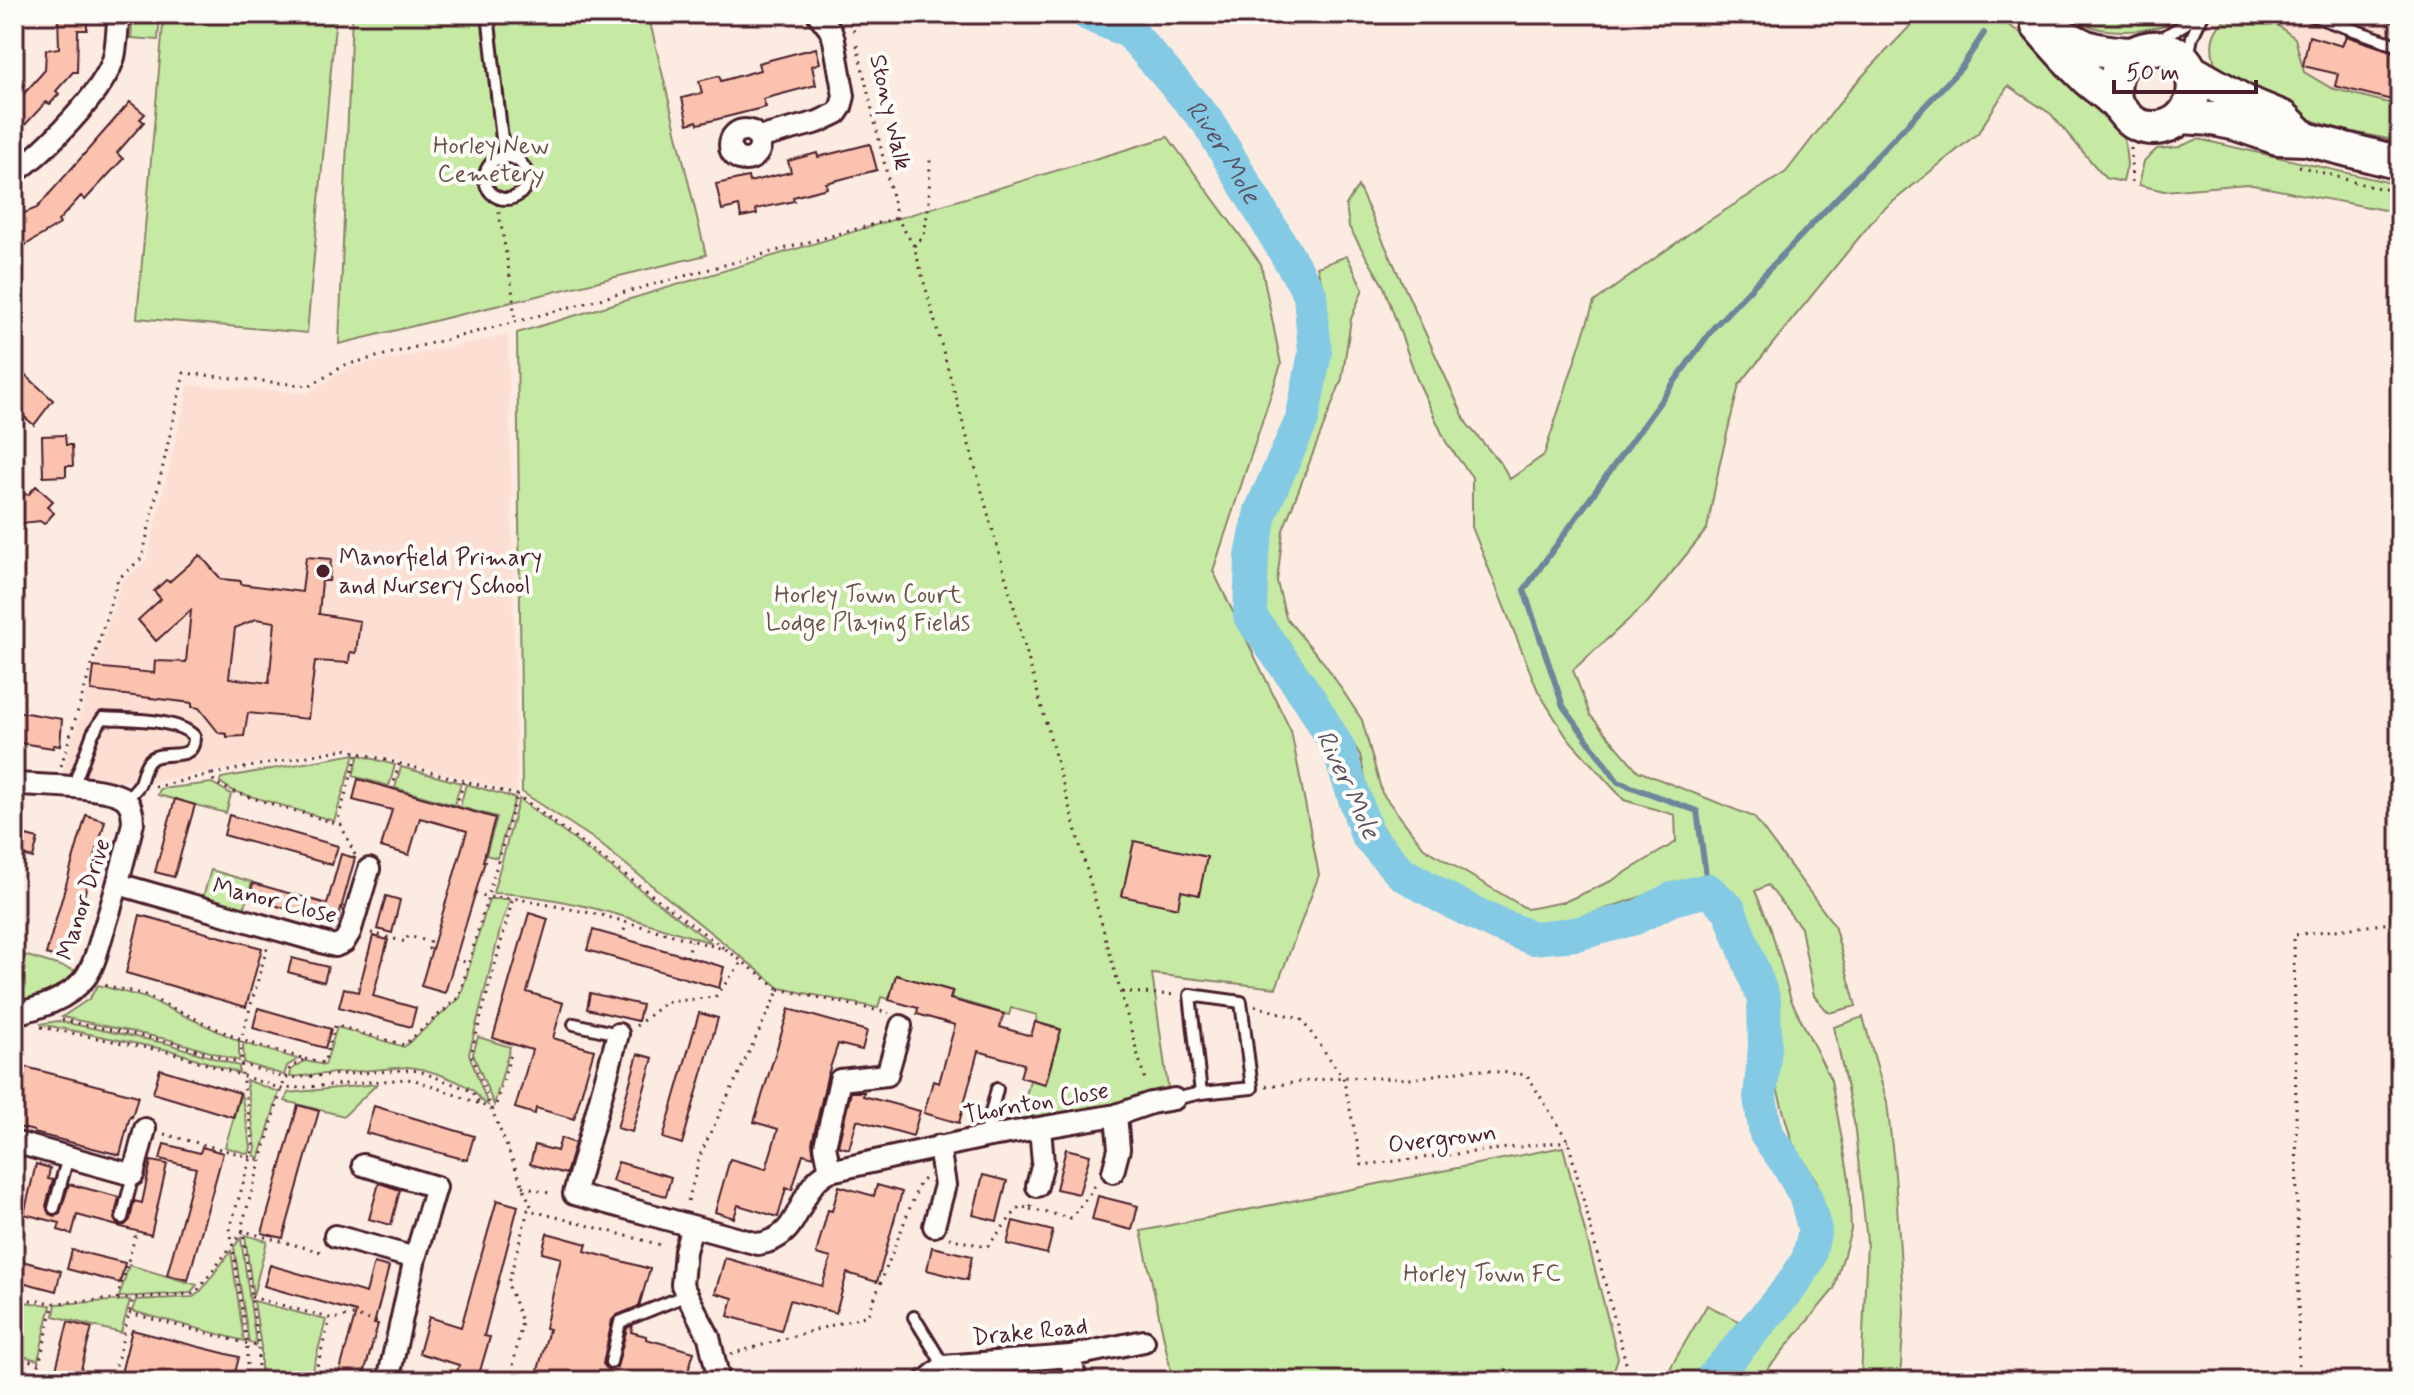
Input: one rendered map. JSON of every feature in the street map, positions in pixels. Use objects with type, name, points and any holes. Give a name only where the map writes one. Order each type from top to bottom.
[{"type":"main road","points":[[2029,20],[2084,46],[2110,52],[2160,48],[2175,54],[2188,68],[2245,102],[2284,118],[2306,139]]},
{"type":"main road","points":[[2029,20],[2130,121],[2151,128],[2173,124],[2191,104],[2194,87],[2188,68]]},
{"type":"main road","points":[[2116,104],[2113,90],[2115,76],[2121,64],[2138,51]]},
{"type":"main road","points":[[2182,117],[2237,124],[2278,138],[2306,139],[2400,163]]},
{"type":"street","points":[[14,173],[36,157],[100,85],[114,57],[119,14]]},
{"type":"street","points":[[758,138],[818,122],[837,113],[841,107],[844,96],[834,40],[818,14]]},
{"type":"street","points":[[14,784],[131,796]]},
{"type":"street","name":"Manor Drive","points":[[14,1014],[41,1017],[84,979],[92,966],[133,823],[131,796]]},
{"type":"street","name":"Manor Close","points":[[118,884],[335,946],[344,942],[352,928],[369,869]]},
{"type":"street","points":[[830,1171],[825,1146],[840,1080],[887,1075],[901,1026]]},
{"type":"street","points":[[618,1034],[574,1194],[758,1244],[779,1238],[789,1229],[820,1176],[830,1171],[939,1146]]},
{"type":"street","name":"Thornton Close","points":[[940,1232],[945,1185],[939,1146],[1116,1115],[1174,1099]]},
{"type":"street","points":[[1113,1172],[1119,1149],[1116,1115]]},
{"type":"street","points":[[1037,1186],[1043,1163],[1040,1128]]},
{"type":"street","points":[[14,1142],[133,1175],[145,1129]]},
{"type":"street","points":[[363,1165],[436,1187],[415,1258],[388,1381]]},
{"type":"street","points":[[687,1226],[682,1285],[709,1337],[717,1381]]},
{"type":"street","points":[[335,1236],[415,1258]]},
{"type":"street","name":"Drake Road","points":[[926,1381],[944,1366],[1070,1356],[1144,1341]]},
{"type":"street","points":[[1070,1356],[1076,1381]]},
{"type":"lane","points":[[488,14],[504,157]]},
{"type":"lane","points":[[2138,51],[2185,24],[2196,14]]},
{"type":"lane","points":[[2188,68],[2192,37],[2203,14]]},
{"type":"lane","points":[[2308,14],[2400,46]]},
{"type":"lane","points":[[2390,14],[2400,17]]},
{"type":"lane","points":[[514,158],[527,174],[525,187],[516,196],[496,196],[487,186],[486,172],[494,160],[514,158]]},
{"type":"lane","points":[[64,787],[103,718],[174,724],[190,732],[194,736],[191,749],[183,754],[149,761],[131,796]]},
{"type":"lane","points":[[1174,1099],[1252,1088],[1241,1002],[1190,995],[1201,1093]]},
{"type":"lane","points":[[574,1024],[618,1034]]},
{"type":"lane","points":[[985,1137],[997,1089]]},
{"type":"lane","points":[[54,1208],[68,1157]]},
{"type":"lane","points":[[122,1218],[133,1175]]},
{"type":"lane","points":[[611,1362],[620,1322],[687,1295]]},
{"type":"lane","points":[[914,1317],[944,1366]]},
{"type":"path","name":"Stony Walk","points":[[849,14],[897,218],[914,246],[1151,1103]]},
{"type":"path","points":[[2131,152],[2132,184]]},
{"type":"path","points":[[914,246],[924,236],[930,159]]},
{"type":"path","points":[[496,196],[515,322]]},
{"type":"path","points":[[64,787],[118,579],[142,558],[184,373],[310,386],[345,365],[897,218]]},
{"type":"path","points":[[131,796],[212,774],[345,749],[517,795],[779,989],[898,1015],[901,1026]]},
{"type":"path","points":[[358,753],[338,819],[361,867],[369,869]]},
{"type":"path","points":[[392,789],[399,764]]},
{"type":"path","points":[[212,774],[214,782],[233,792],[341,825]]},
{"type":"path","points":[[456,807],[464,781]]},
{"type":"path","points":[[84,979],[145,995],[241,1040],[324,1063],[335,1025],[404,1045],[459,997],[517,795]]},
{"type":"path","points":[[475,893],[487,897],[513,898],[627,923],[727,950]]},
{"type":"path","points":[[513,898],[471,1054],[533,1211]]},
{"type":"path","points":[[2299,1381],[2294,935],[2400,922]]},
{"type":"path","points":[[621,938],[627,923]]},
{"type":"path","points":[[352,928],[406,942],[408,936],[431,942],[429,949],[432,950]]},
{"type":"path","points":[[247,1381],[247,1344],[230,1228],[254,1147],[242,1076],[241,1040],[273,929]]},
{"type":"path","points":[[687,957],[692,941]]},
{"type":"path","points":[[455,959],[468,963]]},
{"type":"path","points":[[618,1034],[640,1024],[666,1002],[715,997],[742,961]]},
{"type":"path","points":[[687,1226],[701,1153],[779,989]]},
{"type":"path","points":[[1120,992],[1190,995]]},
{"type":"path","points":[[1241,1002],[1301,1019],[1343,1077]]},
{"type":"path","points":[[41,1017],[173,1053],[282,1089],[407,1079],[492,1110]]},
{"type":"path","points":[[41,1017],[171,1042],[285,1078],[419,1071],[472,1091],[480,1104]]},
{"type":"path","points":[[492,1110],[512,1050]]},
{"type":"path","points":[[258,1381],[258,1346],[242,1225],[285,1078],[290,1068],[305,1059]]},
{"type":"path","points":[[1252,1088],[1343,1077],[1410,1079],[1471,1069],[1527,1075],[1568,1141],[1627,1367],[1622,1381]]},
{"type":"path","name":"Overgrown","points":[[1343,1077],[1362,1165],[1568,1141]]},
{"type":"path","points":[[145,1129],[261,1160]]},
{"type":"path","points":[[714,1359],[868,1315],[920,1182],[942,1168]]},
{"type":"path","points":[[940,1232],[987,1247],[1020,1206],[1071,1218],[1093,1190],[1096,1180],[1110,1183],[1113,1172]]},
{"type":"path","points":[[523,1186],[561,1196]]},
{"type":"path","points":[[1030,1209],[1037,1186]]},
{"type":"path","points":[[510,1381],[522,1322],[508,1284],[528,1210],[685,1251]]},
{"type":"path","points":[[117,1299],[135,1237],[122,1218]]},
{"type":"path","points":[[14,1298],[54,1303],[192,1294],[243,1231]]},
{"type":"path","points":[[243,1231],[326,1253],[331,1235],[335,1236]]},
{"type":"path","points":[[251,1297],[330,1318],[352,1315],[401,1328]]},
{"type":"path","points":[[112,1381],[133,1298]]},
{"type":"path","points":[[35,1381],[54,1303]]},
{"type":"path","points":[[129,1313],[258,1346]]},
{"type":"path","points":[[313,1381],[330,1318]]},
{"type":"path","points":[[14,1357],[40,1363]]},
{"type":"shaded area","points":[[2253,14],[2400,14],[2400,106],[2331,88],[2304,72],[2295,38],[2273,22]]},
{"type":"shaded area","name":"Manorfield Primary and Nursery School","points":[[508,335],[517,793],[345,747],[148,783],[61,776],[121,583],[147,560],[189,385],[308,393],[348,368]]},
{"type":"green space","points":[[133,14],[160,14],[158,40],[131,38]]},
{"type":"green space","points":[[164,14],[336,14],[307,333],[137,318]]},
{"type":"green space","name":"Horley New Cemetery","points":[[352,14],[648,14],[706,255],[339,344]]},
{"type":"green space","points":[[1910,14],[1992,14],[2047,51],[2124,136],[2127,165],[2123,182],[2105,178],[2051,114],[2008,86],[1978,133],[1879,213],[1739,385],[1707,529],[1648,602],[1573,670],[1590,715],[1638,771],[1754,817],[1834,925],[1856,1006],[1829,1013],[1814,996],[1801,928],[1768,885],[1755,891],[1770,926],[1791,1000],[1831,1080],[1849,1178],[1851,1230],[1834,1289],[1758,1381],[1725,1381],[1755,1340],[1810,1276],[1826,1233],[1817,1182],[1792,1142],[1777,1088],[1777,1006],[1751,927],[1725,885],[1693,883],[1567,922],[1527,922],[1458,891],[1408,862],[1373,815],[1360,755],[1296,653],[1260,604],[1260,547],[1307,432],[1325,343],[1326,299],[1317,267],[1347,256],[1363,289],[1351,319],[1342,379],[1283,530],[1277,582],[1286,618],[1325,664],[1362,720],[1382,793],[1424,848],[1527,909],[1564,902],[1611,881],[1676,842],[1675,815],[1624,800],[1566,736],[1538,691],[1472,527],[1472,477],[1446,442],[1417,379],[1384,287],[1349,227],[1346,205],[1358,186],[1467,424],[1510,479],[1544,455],[1594,302],[1697,228],[1786,172],[1852,87],[1915,21]]},
{"type":"green space","points":[[2063,14],[2188,14],[2169,24],[2122,31],[2095,28]]},
{"type":"green space","points":[[2233,14],[2253,14],[2273,22],[2295,38],[2304,72],[2331,88],[2400,106],[2400,141],[2304,118],[2219,76],[2212,41],[2218,27]]},
{"type":"green space","name":"Horley Town Court Lodge Playing Fields","points":[[1168,137],[1261,264],[1281,364],[1213,571],[1291,731],[1319,875],[1276,988],[1152,974],[1169,1095],[1019,1124],[1030,1080],[1046,1084],[1061,1029],[1036,1022],[1037,1015],[1011,1008],[1009,1015],[951,998],[953,991],[896,975],[889,999],[881,997],[878,1008],[780,988],[594,839],[522,792],[517,333]]},
{"type":"green space","points":[[2198,139],[2400,185],[2400,213],[2247,184],[2164,191],[2139,185],[2144,161],[2157,149],[2179,147]]},
{"type":"green space","points":[[355,754],[334,821],[233,791],[220,782],[221,778]]},
{"type":"green space","points":[[359,755],[395,765],[389,786],[353,776]]},
{"type":"green space","points":[[401,767],[461,783],[454,805],[395,788]]},
{"type":"green space","points":[[212,783],[231,794],[226,813],[158,795],[160,789]]},
{"type":"green space","points":[[466,784],[515,798],[497,858],[486,855],[497,817],[460,807]]},
{"type":"green space","points":[[519,799],[712,943],[575,904],[493,893]]},
{"type":"green space","points":[[211,870],[252,882],[244,909],[203,897]]},
{"type":"green space","points":[[489,899],[510,899],[469,1054],[488,1105],[463,1084],[416,1068],[290,1077],[291,1070],[305,1061],[325,1065],[337,1027],[404,1047],[460,998]]},
{"type":"green space","points":[[14,952],[77,971],[57,991],[14,1005]]},
{"type":"green space","points":[[98,985],[146,998],[239,1041],[239,1061],[171,1040],[62,1017],[89,999]]},
{"type":"green space","points":[[1863,1017],[1887,1102],[1895,1174],[1904,1312],[1900,1381],[1861,1381],[1867,1242],[1854,1122],[1834,1027]]},
{"type":"green space","points":[[58,1021],[169,1044],[239,1066],[239,1073],[173,1051],[40,1024]]},
{"type":"green space","points":[[478,1037],[510,1047],[494,1105],[473,1054]]},
{"type":"green space","points":[[243,1043],[298,1059],[287,1066],[284,1075],[244,1063]]},
{"type":"green space","points":[[246,1080],[279,1092],[260,1157],[254,1156],[256,1148]]},
{"type":"green space","points":[[377,1084],[344,1116],[285,1101],[288,1093]]},
{"type":"green space","points":[[241,1093],[251,1147],[249,1154],[225,1147]]},
{"type":"green space","name":"Horley Town FC","points":[[1563,1147],[1618,1358],[1610,1381],[1173,1381],[1141,1231]]},
{"type":"green space","points":[[245,1235],[267,1241],[253,1296]]},
{"type":"green space","points":[[241,1238],[256,1344],[249,1342],[234,1247]]},
{"type":"green space","points":[[231,1251],[244,1341],[132,1311],[136,1300],[193,1297]]},
{"type":"green space","points":[[129,1265],[197,1285],[190,1293],[119,1297]]},
{"type":"green space","points":[[130,1300],[121,1333],[54,1316],[56,1304]]},
{"type":"green space","points":[[14,1301],[51,1305],[38,1360],[14,1354]]},
{"type":"green space","points":[[254,1301],[326,1320],[310,1381],[261,1381],[261,1347]]},
{"type":"green space","points":[[1707,1305],[1745,1324],[1697,1381],[1665,1381],[1672,1365]]},
{"type":"building","points":[[58,14],[87,14],[87,30],[78,30],[77,72],[73,72],[56,91],[59,94],[50,104],[46,102],[14,137],[14,90],[21,97],[45,70],[46,50],[59,48]]},
{"type":"building","points":[[2309,36],[2342,46],[2346,36],[2400,54],[2400,102],[2335,86],[2338,74],[2303,66]]},
{"type":"building","points":[[816,48],[820,63],[812,66],[816,85],[763,99],[766,107],[688,124],[682,98],[702,93],[699,81],[719,76],[721,81],[760,70],[758,63]]},
{"type":"building","points":[[130,102],[145,114],[140,119],[144,122],[117,153],[123,159],[85,200],[81,196],[58,221],[60,224],[14,252],[14,217],[37,208]]},
{"type":"building","points":[[870,144],[877,170],[826,183],[827,188],[793,197],[794,201],[756,209],[757,214],[741,217],[739,206],[722,210],[716,184],[748,177],[749,182],[791,172],[788,161]]},
{"type":"building","points":[[20,370],[53,400],[34,425],[14,408],[14,382]]},
{"type":"building","points":[[65,435],[66,445],[72,445],[73,466],[66,466],[66,476],[43,477],[42,436]]},
{"type":"building","points":[[36,486],[53,501],[47,507],[54,513],[44,524],[40,521],[14,524],[14,496],[29,494]]},
{"type":"building","points":[[200,555],[221,579],[302,592],[306,557],[331,559],[329,581],[322,581],[319,614],[360,621],[356,653],[350,652],[349,663],[315,661],[308,719],[248,713],[244,736],[227,737],[227,734],[219,733],[199,708],[192,707],[192,703],[91,691],[94,667],[154,673],[155,661],[186,662],[191,610],[156,641],[138,620],[161,599],[154,591],[166,580],[169,582]],"holes":[[[256,619],[275,622],[269,683],[229,678],[235,628]]]},
{"type":"building","points":[[14,711],[62,719],[60,746],[53,745],[53,748],[14,742]]},
{"type":"building","points":[[358,779],[495,818],[445,993],[421,986],[467,831],[420,818],[409,855],[381,847],[392,810],[353,800]]},
{"type":"building","points":[[175,799],[195,805],[174,877],[155,872]]},
{"type":"building","points":[[86,815],[105,821],[66,960],[46,954]]},
{"type":"building","points":[[229,815],[338,846],[332,865],[224,835]]},
{"type":"building","points":[[14,833],[38,839],[33,858],[14,853]]},
{"type":"building","points":[[1134,841],[1207,857],[1199,895],[1181,891],[1178,908],[1122,896]]},
{"type":"building","points":[[341,854],[355,858],[337,923],[249,898],[253,883],[327,904]]},
{"type":"building","points":[[386,896],[400,900],[392,933],[377,929]]},
{"type":"building","points":[[529,913],[548,919],[527,992],[563,1003],[553,1038],[594,1050],[574,1119],[536,1108],[535,1114],[515,1108],[532,1050],[493,1038]]},
{"type":"building","points":[[140,915],[262,948],[246,1007],[126,973]]},
{"type":"building","points":[[593,930],[724,967],[719,988],[587,950]]},
{"type":"building","points":[[373,936],[388,940],[373,996],[416,1008],[411,1027],[339,1007],[344,988],[358,992]]},
{"type":"building","points":[[292,958],[328,967],[324,982],[288,972]]},
{"type":"building","points":[[896,975],[952,991],[950,999],[1004,1014],[1000,1027],[1031,1036],[1035,1022],[1061,1030],[1045,1084],[1020,1077],[1024,1064],[978,1051],[959,1123],[924,1113],[933,1081],[939,1083],[955,1025],[917,1014],[918,1008],[889,1000]]},
{"type":"building","points":[[590,993],[642,1005],[638,1021],[587,1009]]},
{"type":"building","points":[[258,1008],[331,1029],[325,1048],[253,1028]]},
{"type":"building","points":[[789,1009],[867,1031],[862,1050],[838,1044],[812,1143],[814,1157],[803,1154],[792,1190],[786,1188],[778,1217],[738,1205],[734,1218],[715,1212],[730,1159],[766,1169],[778,1129],[754,1122]]},
{"type":"building","points":[[699,1013],[718,1018],[682,1144],[663,1138]]},
{"type":"building","points":[[638,1054],[653,1058],[632,1132],[617,1128]]},
{"type":"building","points":[[14,1064],[138,1096],[120,1155],[14,1126]]},
{"type":"building","points":[[160,1069],[240,1093],[233,1117],[153,1093]]},
{"type":"building","points":[[851,1092],[864,1092],[863,1096],[920,1111],[913,1136],[857,1120],[849,1149],[838,1146]]},
{"type":"building","points":[[298,1105],[319,1111],[283,1238],[262,1233]]},
{"type":"building","points":[[374,1106],[474,1136],[467,1160],[366,1133]]},
{"type":"building","points":[[561,1138],[575,1143],[566,1174],[530,1164],[535,1145],[557,1151]]},
{"type":"building","points":[[164,1144],[200,1153],[202,1147],[223,1153],[188,1280],[167,1275],[196,1168],[160,1159]]},
{"type":"building","points":[[1066,1149],[1090,1155],[1079,1194],[1056,1189]]},
{"type":"building","points":[[151,1161],[167,1164],[151,1235],[77,1215],[72,1234],[58,1230],[60,1223],[24,1214],[36,1164],[50,1168],[48,1179],[53,1180],[46,1206],[49,1214],[55,1216],[60,1213],[69,1184],[119,1197],[114,1219],[117,1224],[125,1225],[130,1220],[134,1201],[142,1203]]},
{"type":"building","points":[[618,1162],[671,1177],[666,1196],[612,1181]]},
{"type":"building","points":[[983,1175],[1007,1181],[997,1221],[973,1215]]},
{"type":"building","points":[[379,1183],[400,1190],[391,1225],[369,1219]]},
{"type":"building","points":[[877,1185],[902,1192],[877,1282],[847,1273],[836,1313],[790,1300],[781,1331],[728,1316],[733,1298],[715,1293],[725,1258],[822,1286],[831,1258],[816,1254],[828,1210],[832,1211],[839,1186],[874,1196]]},
{"type":"building","points":[[1098,1196],[1138,1206],[1132,1230],[1092,1220]]},
{"type":"building","points":[[497,1200],[518,1206],[484,1336],[490,1337],[477,1381],[454,1381],[459,1365],[419,1353],[429,1317],[461,1327]]},
{"type":"building","points":[[1013,1221],[1053,1231],[1047,1254],[1007,1244]]},
{"type":"building","points":[[547,1233],[587,1244],[585,1251],[650,1269],[639,1306],[612,1320],[603,1364],[608,1370],[617,1367],[627,1328],[633,1325],[631,1332],[646,1336],[646,1339],[694,1352],[685,1381],[566,1381],[537,1374],[549,1329],[545,1328],[561,1258],[542,1253]]},
{"type":"building","points":[[932,1247],[972,1256],[967,1280],[927,1270]]},
{"type":"building","points":[[72,1250],[125,1263],[120,1283],[67,1269]]},
{"type":"building","points":[[14,1259],[61,1271],[56,1291],[14,1280]]},
{"type":"building","points":[[374,1263],[389,1267],[374,1324],[378,1324],[362,1381],[337,1381],[356,1312],[264,1286],[270,1265],[366,1293]]},
{"type":"building","points":[[68,1322],[92,1328],[78,1381],[53,1381]]},
{"type":"building","points":[[132,1330],[239,1357],[233,1381],[119,1381]]},
{"type":"waterway","name":"River Mole","points":[[1088,14],[1130,32],[1208,122],[1310,294],[1315,353],[1302,420],[1261,511],[1252,556],[1250,616],[1310,700],[1338,748],[1367,835],[1400,872],[1496,924],[1533,938],[1576,934],[1635,918],[1672,899],[1708,890],[1729,909],[1764,1000],[1765,1047],[1760,1097],[1766,1134],[1805,1195],[1815,1230],[1808,1260],[1792,1285],[1710,1381]]},
{"type":"waterway","points":[[1708,890],[1697,811],[1618,782],[1563,706],[1524,590],[1714,327],[1961,68],[1984,33]]},
{"type":"place","name":"Manorfield Primary and Nursery School","points":[[323,571]]}]
